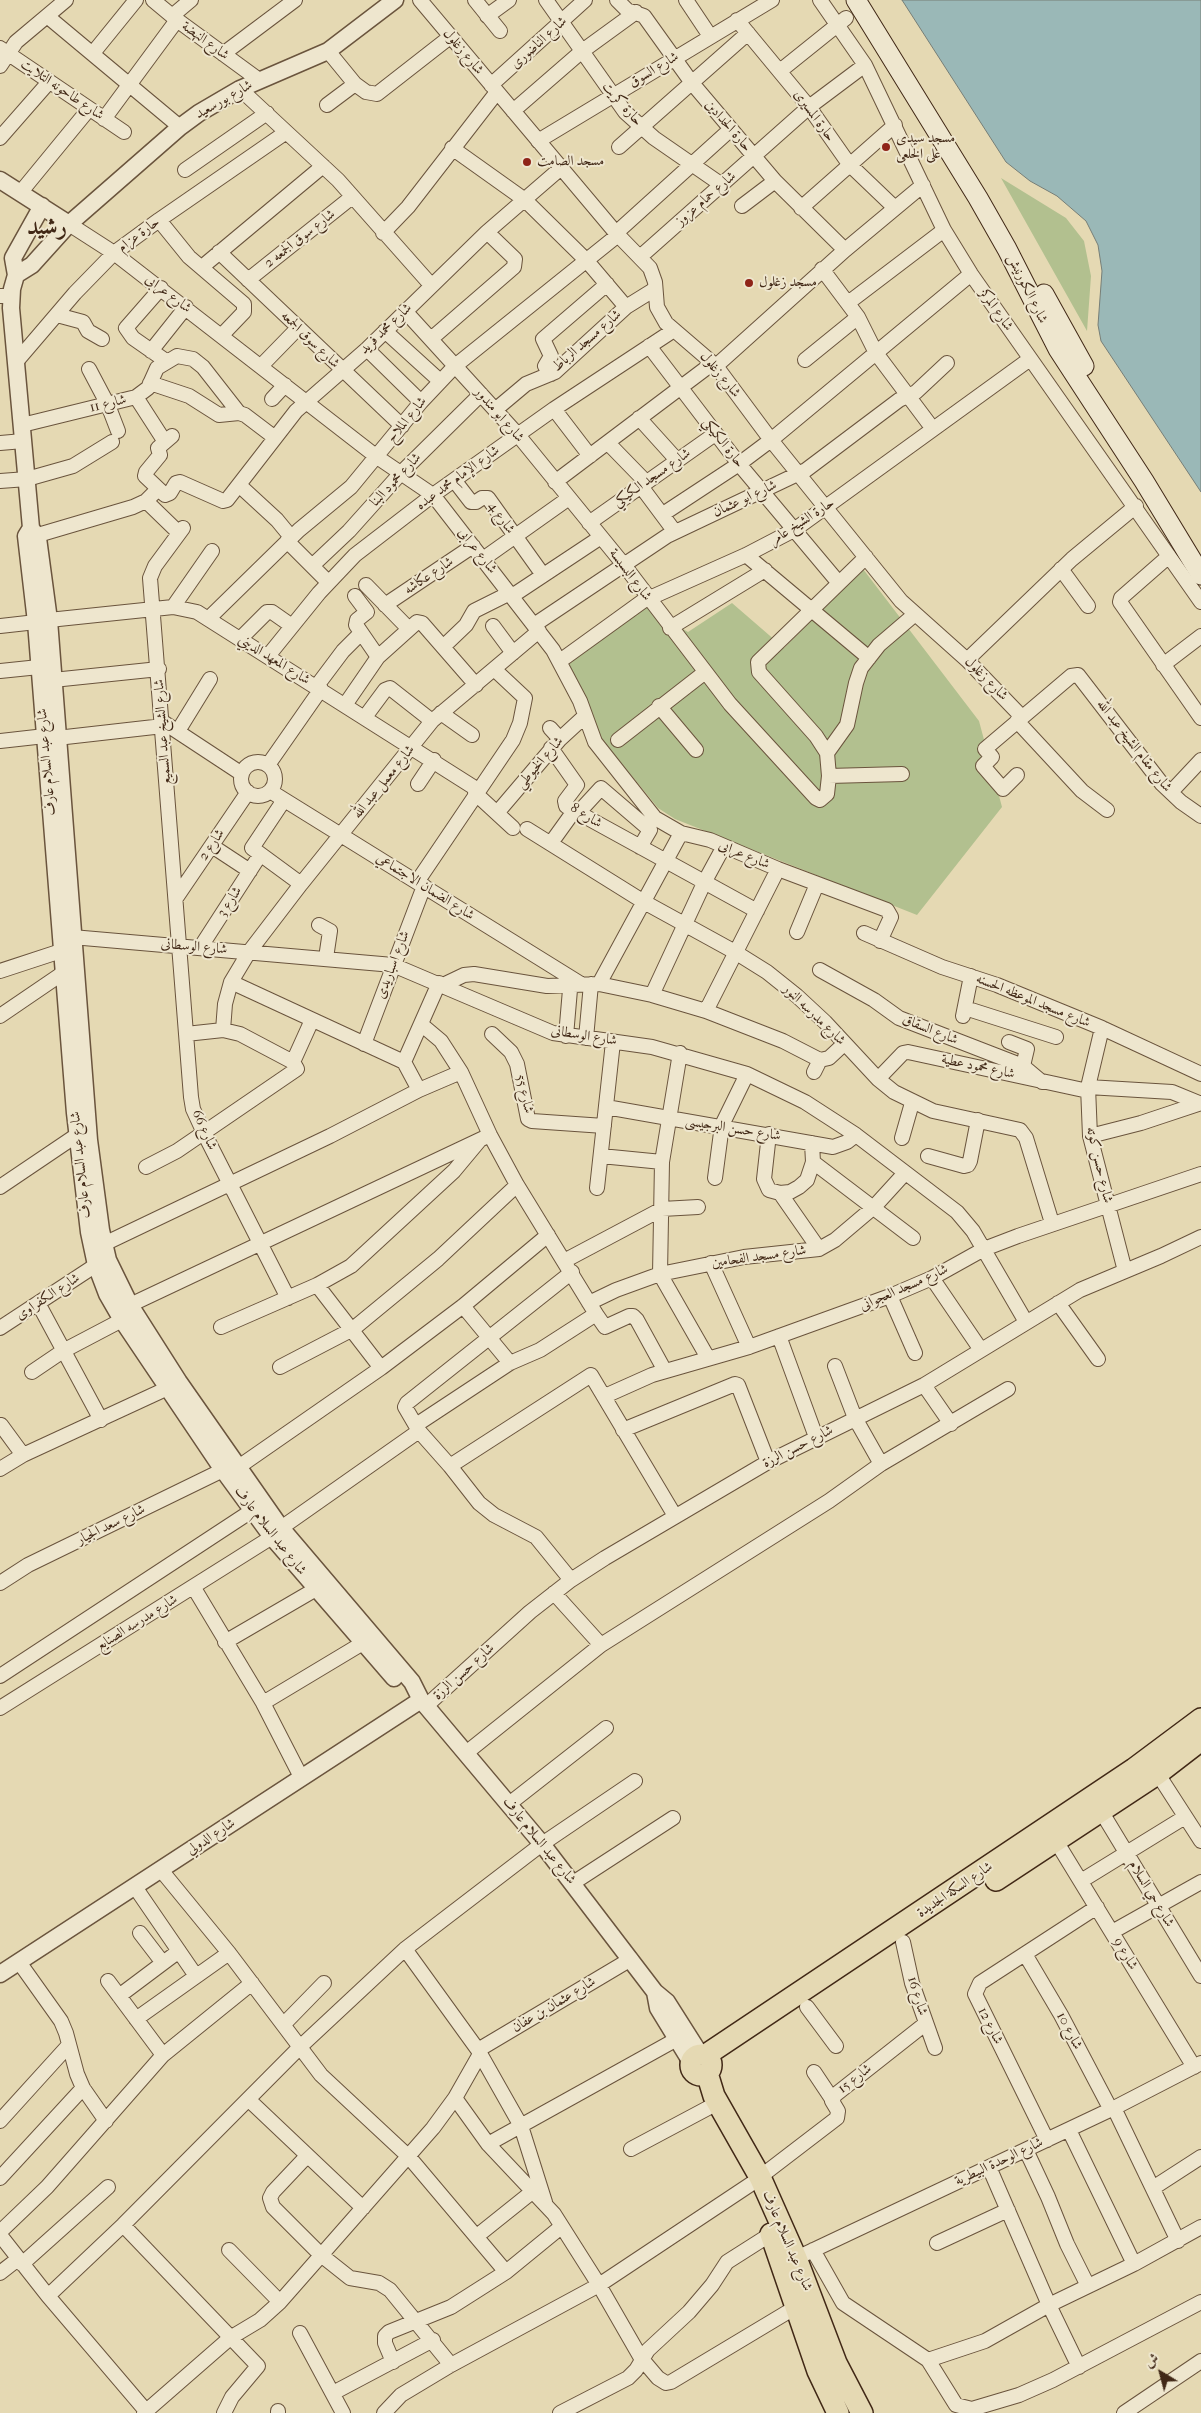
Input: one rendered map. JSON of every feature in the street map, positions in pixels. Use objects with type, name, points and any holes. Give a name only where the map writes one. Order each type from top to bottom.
[{"type":"main road","name":"شارع الكورنيش","points":[[856,0],[992,223],[1058,349],[1144,481],[1201,575]]},
{"type":"main road","name":"شارع الكورنيش","points":[[868,0],[988,194],[1069,342],[1201,554]]},
{"type":"main road","name":"شارع السكة الجديدة","points":[[702,2065],[807,2007],[1101,1811],[1153,1766],[1201,1719]]},
{"type":"main road","name":"شارع السكة الجديدة","points":[[702,2065],[1153,1766],[1201,1740]]},
{"type":"main road","name":"شارع عبد السلام عارف","points":[[702,2065],[708,2108],[755,2181],[771,2234],[797,2257],[796,2307],[818,2371],[838,2413]]},
{"type":"main road","name":"شارع عبد السلام عارف","points":[[702,2065],[714,2096],[755,2181],[797,2257],[836,2362],[862,2413]]},
{"type":"street","points":[[3,56],[16,42],[66,0]]},
{"type":"street","points":[[93,53],[136,0]]},
{"type":"street","name":"شارع النهضة","points":[[153,0],[174,18],[259,80]]},
{"type":"street","points":[[104,119],[174,18],[192,0]]},
{"type":"street","points":[[223,54],[295,0]]},
{"type":"street","name":"شارع بورسعيد","points":[[69,224],[180,127],[240,89],[328,51],[395,0]]},
{"type":"street","name":"شارع زغلول","points":[[420,0],[617,234],[640,257],[653,275],[655,298],[660,316],[714,364],[824,508],[866,557],[888,587],[914,615],[967,660],[1082,791],[1107,810]]},
{"type":"street","points":[[475,0],[500,31]]},
{"type":"street","points":[[487,16],[509,0]]},
{"type":"street","name":"حارة كريت","points":[[546,0],[612,96],[640,127],[722,185]]},
{"type":"street","name":"شارع الناضورى","points":[[382,233],[408,207],[494,88],[586,0]]},
{"type":"street","name":"حارة الحدادين","points":[[617,0],[627,10],[644,16],[692,83],[775,181],[845,250]]},
{"type":"street","points":[[686,0],[710,36]]},
{"type":"street","name":"شارع المركز","points":[[820,0],[842,21],[895,125],[944,230],[971,274],[1136,506],[1201,602]]},
{"type":"street","name":"شارع السوق","points":[[538,141],[769,1]]},
{"type":"street","points":[[513,111],[581,52],[636,12]]},
{"type":"street","points":[[47,16],[130,83],[180,127]]},
{"type":"street","name":"حارة المسيرى","points":[[737,20],[809,107],[849,164],[894,208]]},
{"type":"street","points":[[780,71],[842,21]]},
{"type":"street","points":[[619,147],[748,33]]},
{"type":"street","points":[[328,51],[355,84],[366,92],[377,94],[450,37]]},
{"type":"street","name":"شارع طاحونه التلايت","points":[[3,56],[49,82],[124,132]]},
{"type":"street","name":"شارع حمام عزوز","points":[[640,257],[809,107],[865,65]]},
{"type":"street","points":[[0,138],[49,82]]},
{"type":"street","points":[[327,105],[355,84]]},
{"type":"street","points":[[240,89],[267,113],[285,133],[323,166],[382,233],[432,285]]},
{"type":"street","points":[[20,193],[89,109]]},
{"type":"street","points":[[186,170],[267,113]]},
{"type":"street","points":[[801,208],[895,125]]},
{"type":"street","name":"شارع الملاح","points":[[208,619],[289,539],[351,487],[378,457],[421,402],[455,366],[588,261],[732,129]]},
{"type":"street","name":"حارة عزام","points":[[16,362],[114,253],[285,133]]},
{"type":"street","points":[[452,148],[525,200],[588,261],[626,307]]},
{"type":"street","points":[[202,267],[323,166]]},
{"type":"street","name":"شارع محمد فريد","points":[[158,489],[168,494],[176,483],[180,482],[223,501],[227,500],[274,437],[306,402],[367,348],[487,232],[561,168]]},
{"type":"street","name":"شارع عرابى","points":[[0,180],[114,253],[378,457],[433,495],[560,661],[595,742],[645,807],[668,826],[681,833],[724,846],[778,869],[889,911],[890,917],[880,941]]},
{"type":"street","points":[[742,206],[775,181]]},
{"type":"street","points":[[555,482],[714,364],[822,269],[923,185]]},
{"type":"street","name":"شارع سوق الجمعه 2","points":[[248,280],[352,197]]},
{"type":"street","name":"شارع عبد السلام عارف","points":[[42,206],[14,253],[12,264],[16,275],[5,296],[16,362],[42,621],[52,680],[51,737],[61,951],[89,1232],[96,1266],[107,1294],[122,1320],[168,1388],[277,1532],[316,1589],[406,1692],[422,1700]]},
{"type":"street","points":[[159,220],[189,257],[244,304],[244,312],[222,335]]},
{"type":"street","points":[[16,275],[32,265],[69,224]]},
{"type":"street","points":[[848,303],[944,230]]},
{"type":"street","points":[[430,339],[514,267],[515,259],[487,232]]},
{"type":"street","name":"شارع سوق الجمعه","points":[[219,252],[402,426]]},
{"type":"street","points":[[822,269],[858,317],[876,353],[933,429]]},
{"type":"street","points":[[663,514],[740,464],[771,440],[971,274]]},
{"type":"street","points":[[551,374],[545,366],[551,356],[543,340],[607,284]]},
{"type":"street","points":[[161,288],[126,328],[133,338],[151,350],[171,358],[193,359],[203,367],[239,413]]},
{"type":"street","name":"شارع مسجد الرباط","points":[[495,410],[522,386],[551,374],[626,307],[655,289]]},
{"type":"street","points":[[151,350],[186,307]]},
{"type":"street","name":"شارع ابو مندور","points":[[405,311],[518,435],[589,523]]},
{"type":"street","points":[[57,315],[81,321],[88,332],[102,339]]},
{"type":"street","points":[[805,360],[858,317]]},
{"type":"street","points":[[261,366],[298,328]]},
{"type":"street","name":"شارع الإمام محمد عبده","points":[[268,656],[328,582],[355,555],[433,495],[554,409],[674,330]]},
{"type":"street","points":[[385,331],[440,381]]},
{"type":"street","name":"حارة الكيكي","points":[[650,346],[715,434],[838,582]]},
{"type":"street","points":[[367,348],[421,402]]},
{"type":"street","name":"شارع 11","points":[[0,443],[23,433],[136,397],[143,393],[157,368],[171,358]]},
{"type":"street","name":"حارة الشيخ عامر","points":[[560,661],[648,599],[746,555],[794,530],[1030,359]]},
{"type":"street","name":"شارع ابو عثمان","points":[[536,628],[624,565],[675,532],[798,474],[916,392],[947,363]]},
{"type":"street","points":[[0,481],[27,479],[74,466],[115,436],[108,405],[89,369]]},
{"type":"street","points":[[150,383],[189,396],[219,415],[239,413],[245,415],[274,437]]},
{"type":"street","points":[[272,399],[285,385]]},
{"type":"street","name":"شارع محمود البنا","points":[[312,566],[349,531],[401,473],[481,394]]},
{"type":"street","points":[[34,531],[88,522],[146,501],[158,489],[145,474],[160,456],[157,450],[169,439],[136,397]]},
{"type":"street","points":[[554,409],[590,456]]},
{"type":"street","points":[[640,418],[676,459]]},
{"type":"street","name":"شارع مسجد الكيكي","points":[[589,523],[642,483],[715,434]]},
{"type":"street","points":[[608,442],[642,483],[675,532]]},
{"type":"street","name":"شارع 4","points":[[454,480],[471,502],[485,497],[488,498],[543,575]]},
{"type":"street","points":[[239,485],[277,520],[289,539],[328,582]]},
{"type":"street","points":[[483,559],[569,498]]},
{"type":"street","name":"شارع الشيخ عبد السميع","points":[[146,501],[181,531],[151,572],[180,946]]},
{"type":"street","points":[[967,660],[1061,569],[1136,506]]},
{"type":"street","name":"شارع البسيسة","points":[[589,523],[624,565],[704,673],[816,798],[820,800],[827,794],[829,776]]},
{"type":"street","points":[[443,647],[464,628],[474,611],[511,595],[601,537]]},
{"type":"street","name":"شارع عكاشه","points":[[385,605],[473,546]]},
{"type":"street","points":[[173,607],[212,552]]},
{"type":"street","points":[[746,555],[812,608],[869,658]]},
{"type":"street","points":[[1169,556],[1121,598],[1120,602],[1201,718]]},
{"type":"street","points":[[866,557],[838,582],[762,658],[758,668],[822,743],[827,753],[829,776],[902,774]]},
{"type":"street","points":[[1061,569],[1088,606]]},
{"type":"street","points":[[670,628],[765,570]]},
{"type":"street","points":[[366,585],[408,628]]},
{"type":"street","points":[[355,596],[367,611],[356,622],[361,633],[378,657]]},
{"type":"street","name":"شارع المعهد الديني","points":[[0,626],[173,607],[186,608],[208,619],[434,760],[477,792],[497,813]]},
{"type":"street","points":[[240,639],[267,612],[272,612],[292,626]]},
{"type":"street","points":[[827,753],[847,725],[861,668],[879,645],[914,615]]},
{"type":"street","name":"شارع عبد السلام عارف","points":[[42,621],[39,667],[51,737],[72,937],[81,1139],[104,1244],[114,1275],[230,1469],[252,1510],[277,1532],[412,1682],[422,1700],[542,1844],[655,1992],[667,2002],[702,2065]]},
{"type":"street","points":[[345,705],[378,657],[414,623],[422,623],[476,684]]},
{"type":"street","points":[[493,626],[513,653]]},
{"type":"street","name":"شارع معمل عبد الله","points":[[223,1030],[225,1004],[232,982],[249,952],[301,884],[437,717],[513,653],[536,628]]},
{"type":"street","points":[[268,765],[343,651],[361,633]]},
{"type":"street","points":[[1163,665],[1201,636]]},
{"type":"street","points":[[0,671],[39,667]]},
{"type":"street","points":[[52,680],[158,669]]},
{"type":"street","name":"شارع اسباريدى","points":[[364,1044],[421,884],[477,792],[513,740],[524,708],[523,694],[494,669]]},
{"type":"street","points":[[618,740],[659,706],[704,673]]},
{"type":"street","name":"شارع مقام الشيخ عبد الله","points":[[1020,719],[1071,676],[1080,677],[1154,774],[1171,792],[1201,816]]},
{"type":"street","points":[[178,732],[210,679]]},
{"type":"street","points":[[365,717],[385,690],[392,688],[437,717],[472,735]]},
{"type":"street","points":[[659,706],[696,750]]},
{"type":"street","name":"شارع الخيوطي","points":[[497,813],[556,744],[585,716]]},
{"type":"street","points":[[1017,775],[1003,789],[982,765],[992,757],[986,748],[1020,719]]},
{"type":"street","points":[[0,742],[163,724],[242,774]]},
{"type":"street","points":[[550,728],[556,744]]},
{"type":"street","name":"شارع 8","points":[[556,744],[576,783],[576,787],[565,803],[576,812],[756,910]]},
{"type":"street","points":[[418,784],[434,760]]},
{"type":"street","points":[[1171,792],[1201,760]]},
{"type":"street","points":[[253,763],[268,765],[275,776],[274,784],[270,791],[257,796],[248,792],[242,784],[242,774],[253,763]]},
{"type":"street","points":[[551,844],[576,812],[601,788],[650,830],[640,847]]},
{"type":"street","name":"شارع الضمان الاجتماعي","points":[[270,791],[582,983]]},
{"type":"street","name":"شارع 2","points":[[176,898],[248,792]]},
{"type":"street","points":[[284,800],[253,844],[253,851],[301,884]]},
{"type":"street","name":"شارع مدرسه النور","points":[[497,813],[644,902],[735,952],[767,972],[797,996],[878,1080],[912,1103],[933,1111],[1016,1128],[1024,1134],[1052,1223]]},
{"type":"street","points":[[566,1036],[582,983],[644,902],[681,833]]},
{"type":"street","points":[[212,846],[250,871]]},
{"type":"street","points":[[652,995],[684,924],[724,846]]},
{"type":"street","name":"شارع 3","points":[[200,948],[260,855]]},
{"type":"street","points":[[706,1011],[778,869]]},
{"type":"street","points":[[797,932],[817,884]]},
{"type":"street","points":[[319,925],[330,931],[326,958]]},
{"type":"street","name":"شارع مسجد الموعظه الحسنه","points":[[864,933],[942,967],[971,976],[1102,1028],[1201,1074]]},
{"type":"street","name":"شارع الوسطانى","points":[[72,937],[393,965],[441,984],[541,1029],[566,1036],[680,1053],[747,1074],[805,1102],[856,1135],[958,1212],[973,1231],[1026,1322]]},
{"type":"street","name":"شارع 66","points":[[180,946],[186,1034],[194,1110],[204,1134],[288,1298]]},
{"type":"street","points":[[0,971],[61,951]]},
{"type":"street","name":"شارع السقاق","points":[[820,970],[917,1026],[1023,1066],[1042,1082]]},
{"type":"street","points":[[0,1016],[63,973]]},
{"type":"street","points":[[404,1062],[441,984],[464,975],[474,974],[547,986],[582,983],[652,995],[706,1011],[768,1034],[817,1066],[844,1044]]},
{"type":"street","points":[[971,976],[964,1012],[1056,1037]]},
{"type":"street","points":[[232,982],[404,1062],[419,1090]]},
{"type":"street","points":[[582,983],[586,1038]]},
{"type":"street","points":[[293,1062],[312,1020]]},
{"type":"street","points":[[422,1025],[441,1041],[462,1072],[485,1137],[605,1327],[633,1316],[665,1371]]},
{"type":"street","name":"شارع حسن كوته","points":[[1102,1028],[1088,1089],[1090,1136],[1125,1271]]},
{"type":"street","points":[[146,1167],[204,1134],[295,1072],[297,1067],[293,1062],[240,1034],[223,1030],[186,1034]]},
{"type":"street","name":"شارع 55","points":[[492,1034],[511,1052],[516,1064],[528,1119],[532,1121],[604,1126]]},
{"type":"street","points":[[597,1188],[614,1042]]},
{"type":"street","points":[[1009,1042],[1027,1049],[1023,1066]]},
{"type":"street","name":"شارع محمود عطية","points":[[878,1080],[903,1054],[908,1052],[1042,1082],[1088,1089],[1172,1092],[1200,1103]]},
{"type":"street","points":[[680,1053],[662,1162],[660,1274],[708,1358]]},
{"type":"street","points":[[104,1244],[419,1090],[462,1072]]},
{"type":"street","points":[[714,1178],[722,1126],[747,1074]]},
{"type":"street","points":[[902,1138],[912,1103]]},
{"type":"street","points":[[1090,1136],[1140,1123],[1200,1103]]},
{"type":"street","name":"شارع حسن البرجيسى","points":[[606,1106],[668,1119],[722,1126],[812,1143],[840,1146],[856,1135]]},
{"type":"street","points":[[928,1156],[964,1166],[968,1164],[978,1120]]},
{"type":"street","points":[[769,1134],[764,1179],[767,1188],[780,1193],[790,1192],[804,1183],[813,1162],[812,1143]]},
{"type":"street","points":[[130,1304],[485,1137]]},
{"type":"street","points":[[221,1327],[317,1286],[351,1266],[454,1171],[485,1137]]},
{"type":"street","points":[[0,1187],[81,1139]]},
{"type":"street","points":[[601,1156],[662,1162]]},
{"type":"street","points":[[813,1162],[913,1238]]},
{"type":"street","name":"شارع مسجد الفحامين","points":[[418,1428],[510,1363],[540,1350],[616,1290],[660,1274],[744,1257],[820,1249],[835,1240],[874,1207],[905,1173]]},
{"type":"street","name":"شارع مسجد العجوانى","points":[[605,1396],[665,1371],[749,1347],[890,1296],[932,1278],[984,1249],[1052,1223],[1201,1174]]},
{"type":"street","points":[[280,1367],[352,1329],[432,1264],[517,1185]]},
{"type":"street","points":[[780,1193],[820,1249]]},
{"type":"street","points":[[571,1580],[536,1538],[485,1510],[418,1428],[405,1407],[407,1403],[489,1338],[568,1267],[662,1210],[698,1207]]},
{"type":"street","name":"شارع سعد الجيار","points":[[0,1583],[28,1565],[230,1469],[381,1368],[463,1306],[548,1234]]},
{"type":"street","name":"شارع حسن الرزة","points":[[422,1700],[571,1580],[675,1516],[768,1462],[924,1385],[1058,1302],[1087,1287],[1201,1237]]},
{"type":"street","points":[[710,1264],[749,1347]]},
{"type":"street","name":"شارع الكفراوى","points":[[0,1328],[96,1266]]},
{"type":"street","points":[[932,1278],[981,1350]]},
{"type":"street","points":[[317,1286],[381,1368]]},
{"type":"street","points":[[890,1296],[915,1353]]},
{"type":"street","points":[[1058,1302],[1098,1359]]},
{"type":"street","points":[[38,1303],[101,1420]]},
{"type":"street","points":[[463,1306],[510,1363]]},
{"type":"street","points":[[32,1372],[63,1351],[122,1320]]},
{"type":"street","points":[[779,1336],[816,1437]]},
{"type":"street","points":[[835,1366],[855,1418],[881,1464]]},
{"type":"street","points":[[450,1466],[588,1376],[594,1377],[623,1430],[675,1516]]},
{"type":"street","points":[[623,1430],[738,1384],[768,1462]]},
{"type":"street","points":[[924,1385],[951,1424]]},
{"type":"street","points":[[0,1469],[23,1455],[168,1388]]},
{"type":"street","points":[[466,1753],[601,1645],[829,1501],[881,1464],[1008,1389]]},
{"type":"street","points":[[1,1425],[23,1455]]},
{"type":"street","name":"شارع مدرسه الصنايع","points":[[0,1708],[194,1588],[277,1532],[418,1428]]},
{"type":"street","points":[[0,1676],[252,1510]]},
{"type":"street","points":[[194,1588],[263,1703],[301,1777]]},
{"type":"street","points":[[225,1642],[316,1589]]},
{"type":"street","points":[[554,1593],[601,1645]]},
{"type":"street","points":[[263,1703],[362,1643]]},
{"type":"street","name":"شارع الدولي","points":[[0,1974],[422,1700]]},
{"type":"street","points":[[509,1804],[606,1728]]},
{"type":"street","points":[[1153,1766],[1201,1841]]},
{"type":"street","points":[[48,2296],[123,2226],[300,2047],[405,1950],[542,1844],[635,1781]]},
{"type":"street","name":"شارع حي السلام","points":[[1101,1811],[1158,1906],[1196,1959],[1201,1976]]},
{"type":"street","points":[[1081,1881],[1185,1817]]},
{"type":"street","points":[[573,1884],[672,1818]]},
{"type":"street","name":"شارع 9","points":[[1056,1840],[1096,1907],[1198,2065]]},
{"type":"street","points":[[161,1870],[229,1953],[321,2075],[409,2156],[506,2272]]},
{"type":"street","points":[[1112,1932],[1201,1882]]},
{"type":"street","points":[[134,1887],[196,1976]]},
{"type":"street","name":"شارع 12","points":[[1047,2140],[975,1994],[980,1983],[1096,1907]]},
{"type":"street","points":[[140,1933],[163,1963]]},
{"type":"street","name":"شارع 16","points":[[903,1942],[912,1983],[935,2048]]},
{"type":"street","points":[[405,1950],[479,2052],[521,2126],[546,2205]]},
{"type":"street","points":[[119,1996],[179,1951]]},
{"type":"street","points":[[136,2018],[229,1953]]},
{"type":"street","name":"شارع 10","points":[[1025,1954],[1113,2109],[1178,2241]]},
{"type":"street","name":"شارع عثمان بن عفان","points":[[479,2052],[631,1959]]},
{"type":"street","points":[[18,1962],[60,2021],[66,2033],[68,2046],[83,2088],[106,2121]]},
{"type":"street","points":[[108,1981],[163,2055]]},
{"type":"street","points":[[252,1983],[163,2055],[47,2187],[0,2233],[20,2262],[145,2412],[230,2338],[255,2324],[280,2302],[433,2128],[455,2098],[479,2052]]},
{"type":"street","points":[[284,2024],[324,1983]]},
{"type":"street","name":"شارع عبد السلام عارف","points":[[655,1992],[658,2008],[677,2039],[702,2065]]},
{"type":"street","points":[[807,2007],[836,2046]]},
{"type":"street","name":"شارع 15","points":[[755,2181],[837,2118],[838,2111],[832,2099],[925,2024]]},
{"type":"street","points":[[488,2144],[677,2039]]},
{"type":"street","points":[[0,2121],[68,2046]]},
{"type":"street","name":"شارع الوحدة البيطرية","points":[[797,2257],[1113,2109],[1198,2065]]},
{"type":"street","points":[[814,2072],[832,2099]]},
{"type":"street","points":[[0,2178],[83,2088]]},
{"type":"street","points":[[455,2098],[488,2144],[546,2205],[598,2285],[641,2358],[662,2381],[671,2382],[796,2307]]},
{"type":"street","points":[[249,2100],[363,2208]]},
{"type":"street","points":[[630,2149],[708,2108]]},
{"type":"street","points":[[1069,2130],[1134,2264]]},
{"type":"street","points":[[1026,2150],[1067,2244],[1088,2286]]},
{"type":"street","points":[[307,2156],[273,2192],[270,2202],[321,2255],[350,2278],[383,2284],[417,2320],[452,2364]]},
{"type":"street","points":[[1153,2188],[1201,2157]]},
{"type":"street","points":[[989,2167],[1049,2305],[1079,2366]]},
{"type":"street","points":[[384,2413],[401,2395],[452,2364],[598,2285],[755,2181]]},
{"type":"street","points":[[0,2274],[20,2262],[108,2187]]},
{"type":"street","points":[[477,2236],[532,2192]]},
{"type":"street","points":[[937,2243],[1008,2210]]},
{"type":"street","points":[[123,2226],[258,2366],[232,2397],[224,2413]]},
{"type":"street","points":[[393,2362],[385,2343],[385,2336],[451,2306],[506,2272],[561,2227]]},
{"type":"street","points":[[928,2360],[985,2341],[1049,2305],[1134,2264],[1201,2227]]},
{"type":"street","points":[[560,2413],[628,2378],[636,2370],[641,2358],[688,2312],[712,2285],[727,2262],[771,2234]]},
{"type":"street","points":[[229,2250],[280,2302]]},
{"type":"street","points":[[797,2257],[843,2303],[928,2360],[956,2405],[972,2409],[1019,2395],[1201,2302]]},
{"type":"street","points":[[300,2333],[343,2413]]},
{"type":"street","points":[[333,2393],[433,2340]]},
{"type":"street","points":[[1124,2413],[1201,2361]]},
{"type":"green space","points":[[1001,178],[1066,218],[1084,241],[1091,276],[1087,331]]},
{"type":"green space","points":[[863,569],[979,721],[1002,807],[917,915],[675,819],[658,808],[596,732],[586,696],[568,663],[646,607],[688,632],[732,603],[784,648]]},
{"type":"water","points":[[902,0],[1201,0],[1201,492],[1101,341],[1098,325],[1102,271],[1098,245],[1086,221],[1057,196],[1030,181],[1006,162]]},
{"type":"place","name":"مسجد سيدى على الخلعى","points":[[886,147]]},
{"type":"place","name":"مسجد الصامت","points":[[527,162]]},
{"type":"place","name":"مسجد زغلول","points":[[749,283]]},
{"type":"district","name":"رشيد","points":[[47,228]]}]
